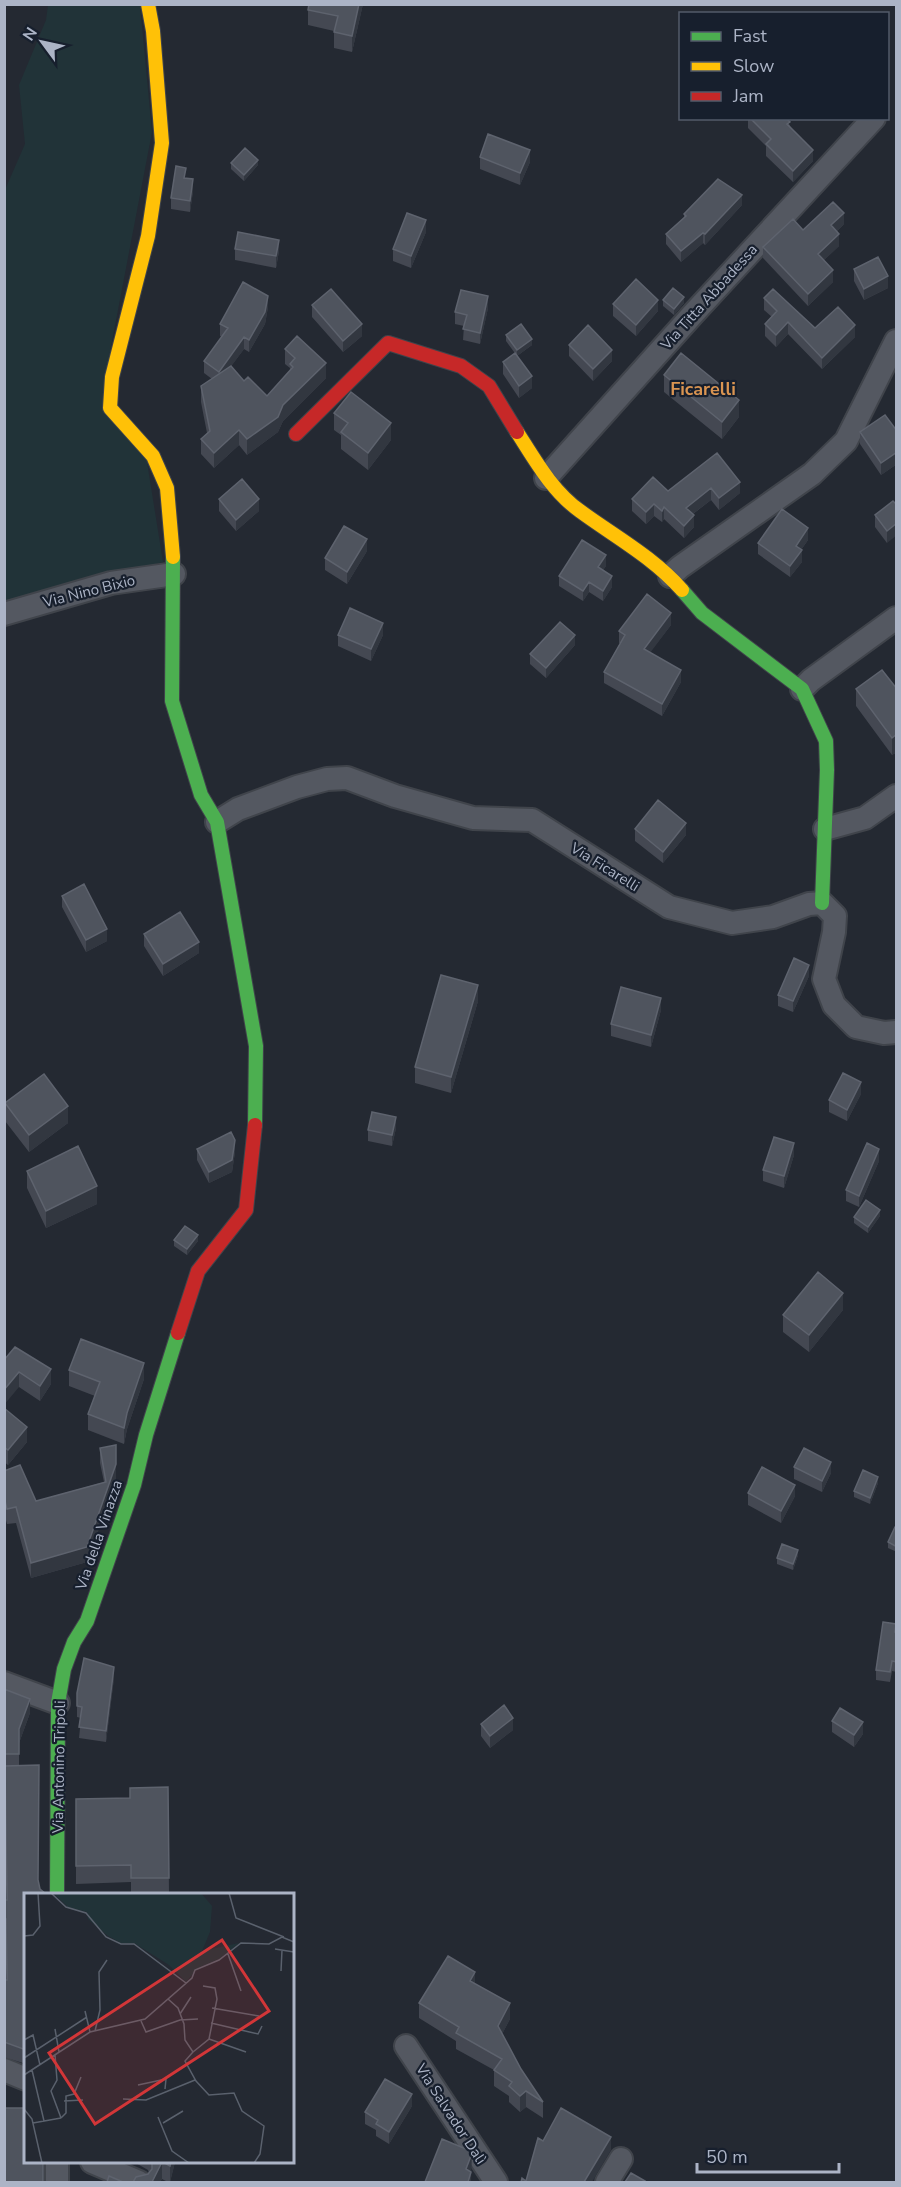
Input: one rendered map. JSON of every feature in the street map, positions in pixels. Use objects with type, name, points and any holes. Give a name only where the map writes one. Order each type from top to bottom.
[{"type":"street","points":[[148,4],[153,31],[162,143],[148,236],[112,377],[110,408],[153,456],[167,488],[174,574],[172,701],[201,795],[217,822]]},
{"type":"street","name":"Via Titta Abbadessa","points":[[546,478],[872,120]]},
{"type":"street","points":[[670,576],[812,474],[846,441],[897,341]]},
{"type":"street","points":[[296,434],[388,344],[461,366],[489,386],[546,478],[578,510],[615,534],[670,576],[702,613],[802,689],[826,741],[822,903],[835,916],[824,979],[834,1005],[856,1027],[884,1033],[897,1032]]},
{"type":"street","name":"Via Nino Bixio","points":[[4,614],[111,583],[174,574]]},
{"type":"street","points":[[802,689],[811,680],[897,618]]},
{"type":"street","name":"Via Ficarelli","points":[[217,822],[238,809],[297,787],[327,779],[347,778],[395,796],[473,818],[532,820],[669,907],[732,923],[773,917],[809,903],[822,903]]},
{"type":"street","points":[[825,829],[865,818],[897,796]]},
{"type":"street","name":"Via della Vinazza","points":[[74,1642],[87,1621],[130,1496],[146,1435],[198,1271],[246,1210],[255,1140],[256,1046],[217,822]]},
{"type":"street","name":"Via Antonino Tripoli","points":[[57,1893],[58,1703],[64,1669],[74,1642]]},
{"type":"street","points":[[4,1683],[58,1703]]},
{"type":"street","name":"Via Salvador Dalì","points":[[405,2046],[496,2182]]},
{"type":"street","points":[[4,2070],[24,2078]]},
{"type":"street","points":[[607,2182],[621,2159]]},
{"type":"street","points":[[57,2163],[57,2182]]},
{"type":"street","points":[[94,2163],[139,2182]]},
{"type":"shaded area","points":[[48,5],[140,5],[152,132],[105,378],[147,462],[163,562],[5,607],[4,192],[25,144],[19,85],[46,20]]},
{"type":"building","points":[[309,4],[359,4],[352,36],[334,32],[338,16],[308,10]]},
{"type":"building","points":[[752,120],[788,120],[790,122],[787,124],[813,150],[793,171],[766,144],[771,139]]},
{"type":"building","points":[[488,134],[530,150],[520,173],[480,157]]},
{"type":"building","points":[[245,148],[258,160],[244,175],[231,163]]},
{"type":"building","points":[[176,166],[186,168],[184,178],[193,179],[190,201],[171,198]]},
{"type":"building","points":[[718,179],[742,195],[705,234],[703,233],[681,251],[666,234],[686,216],[684,214]]},
{"type":"building","points":[[833,202],[844,213],[831,225],[839,234],[818,254],[833,270],[808,294],[763,247],[793,219],[803,230]]},
{"type":"building","points":[[407,213],[426,220],[411,256],[393,249]]},
{"type":"building","points":[[238,232],[279,240],[276,256],[235,249]]},
{"type":"building","points":[[878,257],[888,276],[864,289],[854,269]]},
{"type":"building","points":[[636,279],[658,300],[636,325],[613,304]]},
{"type":"building","points":[[243,282],[268,296],[265,312],[249,340],[244,337],[219,372],[204,361],[228,328],[220,324]]},
{"type":"building","points":[[673,288],[684,297],[674,309],[663,300]]},
{"type":"building","points":[[331,289],[362,324],[343,341],[312,305]]},
{"type":"building","points":[[773,289],[815,328],[838,307],[855,325],[822,358],[788,322],[776,335],[765,324],[777,311],[764,298]]},
{"type":"building","points":[[461,290],[488,296],[480,333],[463,329],[467,315],[455,312]]},
{"type":"building","points":[[521,324],[532,339],[517,350],[506,335]]},
{"type":"building","points":[[588,325],[612,350],[593,369],[569,345]]},
{"type":"building","points":[[297,336],[326,363],[283,405],[278,417],[247,439],[239,430],[214,453],[201,439],[210,431],[201,386],[231,366],[244,381],[248,377],[267,396],[293,367],[290,364],[295,358],[285,349]]},
{"type":"building","points":[[515,353],[532,376],[519,386],[503,362]]},
{"type":"building","points":[[681,353],[739,400],[722,422],[664,375]]},
{"type":"building","points":[[351,392],[391,423],[368,453],[341,432],[348,423],[334,413]]},
{"type":"building","points":[[885,415],[897,431],[897,452],[881,463],[860,432]]},
{"type":"building","points":[[717,453],[740,482],[719,498],[711,488],[686,508],[694,515],[684,526],[664,507],[662,511],[654,504],[646,512],[632,499],[653,477],[668,491]]},
{"type":"building","points":[[242,479],[259,499],[236,520],[219,499]]},
{"type":"building","points":[[893,501],[897,505],[897,523],[887,531],[875,515]]},
{"type":"building","points":[[782,509],[808,528],[796,546],[802,550],[790,566],[758,543]]},
{"type":"building","points":[[344,526],[367,539],[347,572],[325,558]]},
{"type":"building","points":[[582,540],[606,555],[598,567],[612,576],[603,591],[589,582],[583,591],[559,576]]},
{"type":"building","points":[[647,594],[671,613],[644,649],[681,670],[662,704],[604,672],[625,635],[619,631]]},
{"type":"building","points":[[350,608],[383,623],[371,649],[338,635]]},
{"type":"building","points":[[560,622],[575,635],[546,668],[530,654]]},
{"type":"building","points":[[882,670],[897,689],[897,734],[892,738],[856,689]]},
{"type":"building","points":[[658,800],[686,823],[663,852],[635,829]]},
{"type":"building","points":[[84,884],[107,929],[86,940],[62,896]]},
{"type":"building","points":[[180,912],[199,942],[163,964],[144,934]]},
{"type":"building","points":[[794,958],[809,965],[793,1001],[778,995]]},
{"type":"building","points":[[441,975],[478,985],[451,1077],[415,1067]]},
{"type":"building","points":[[621,987],[661,998],[651,1035],[611,1024]]},
{"type":"building","points":[[843,1073],[861,1082],[847,1110],[829,1100]]},
{"type":"building","points":[[44,1074],[68,1106],[29,1135],[5,1103]]},
{"type":"building","points":[[372,1112],[396,1117],[392,1135],[368,1130]]},
{"type":"building","points":[[231,1132],[235,1140],[232,1160],[209,1172],[197,1149]]},
{"type":"building","points":[[774,1137],[794,1143],[784,1176],[763,1170]]},
{"type":"building","points":[[867,1143],[879,1149],[859,1196],[846,1190]]},
{"type":"building","points":[[78,1146],[97,1186],[46,1211],[27,1171]]},
{"type":"building","points":[[866,1200],[880,1210],[868,1227],[854,1217]]},
{"type":"building","points":[[185,1226],[198,1235],[187,1249],[174,1240]]},
{"type":"building","points":[[818,1272],[843,1293],[809,1335],[783,1315]]},
{"type":"building","points":[[81,1339],[144,1363],[124,1428],[88,1414],[100,1382],[69,1370]]},
{"type":"building","points":[[15,1347],[51,1369],[40,1386],[19,1372],[4,1390],[4,1360]]},
{"type":"building","points":[[4,1408],[27,1427],[8,1450],[4,1447]]},
{"type":"building","points":[[116,1445],[116,1464],[87,1547],[31,1563],[16,1507],[7,1509],[4,1497],[4,1471],[20,1465],[36,1501],[106,1482],[100,1448]]},
{"type":"building","points":[[804,1448],[831,1462],[822,1481],[794,1467]]},
{"type":"building","points":[[762,1467],[795,1485],[781,1511],[748,1493]]},
{"type":"building","points":[[863,1470],[878,1477],[870,1498],[854,1491]]},
{"type":"building","points":[[897,1527],[897,1547],[888,1542]]},
{"type":"building","points":[[782,1544],[798,1550],[793,1564],[777,1558]]},
{"type":"building","points":[[883,1622],[896,1624],[897,1662],[892,1661],[890,1672],[876,1670]]},
{"type":"building","points":[[84,1658],[114,1667],[106,1731],[79,1727],[82,1707],[77,1706],[77,1693]]},
{"type":"building","points":[[4,1689],[30,1699],[19,1729],[19,1754],[4,1754]]},
{"type":"building","points":[[504,1705],[513,1718],[490,1736],[481,1724]]},
{"type":"building","points":[[840,1708],[863,1722],[854,1735],[832,1721]]},
{"type":"building","points":[[39,1765],[38,1880],[40,1889],[45,1893],[24,1893],[24,2049],[4,2042],[4,1980],[7,1980],[6,1919],[4,1919],[4,1900],[7,1900],[5,1766]]},
{"type":"building","points":[[168,1787],[169,1878],[131,1878],[131,1865],[76,1866],[76,1799],[130,1798],[130,1788]]},
{"type":"building","points":[[448,1956],[475,1972],[470,1981],[510,2003],[498,2026],[521,2069],[543,2102],[526,2091],[520,2096],[509,2086],[512,2082],[494,2070],[502,2059],[456,2033],[459,2027],[419,2003]]},
{"type":"building","points":[[385,2079],[412,2094],[389,2132],[376,2124],[378,2120],[365,2112]]},
{"type":"building","points":[[4,2108],[24,2108],[24,2163],[43,2163],[43,2182],[4,2182]]},
{"type":"building","points":[[561,2108],[611,2137],[584,2182],[521,2182],[522,2178],[526,2181],[538,2138],[543,2141]]},
{"type":"building","points":[[442,2139],[471,2151],[466,2169],[471,2172],[468,2182],[425,2182]]},
{"type":"building","points":[[152,2163],[162,2163],[152,2182],[133,2182],[136,2177],[148,2174],[152,2169]]},
{"type":"building","points":[[631,2173],[645,2181],[625,2182]]},
{"type":"building","points":[[109,2176],[123,2182],[107,2182]]},
{"type":"traffic: fast","points":[[173,557],[172,701],[201,795],[217,822],[256,1046],[255,1125]]},
{"type":"traffic: fast","points":[[682,590],[702,613],[802,689],[826,741],[822,903]]},
{"type":"traffic: fast","points":[[57,1893],[58,1703],[64,1669],[74,1642],[87,1621],[134,1485],[146,1435],[178,1333]]},
{"type":"traffic: slow","points":[[148,4],[153,31],[162,143],[148,236],[112,377],[110,408],[153,456],[167,488],[173,557]]},
{"type":"traffic: slow","points":[[517,432],[545,474],[570,503],[659,567],[682,590]]},
{"type":"traffic: jam","points":[[296,434],[388,343],[461,366],[489,386],[517,432]]},
{"type":"traffic: jam","points":[[178,1333],[198,1271],[246,1210],[255,1125]]},
{"type":"district","name":"Ficarelli","points":[[703,389]]}]
